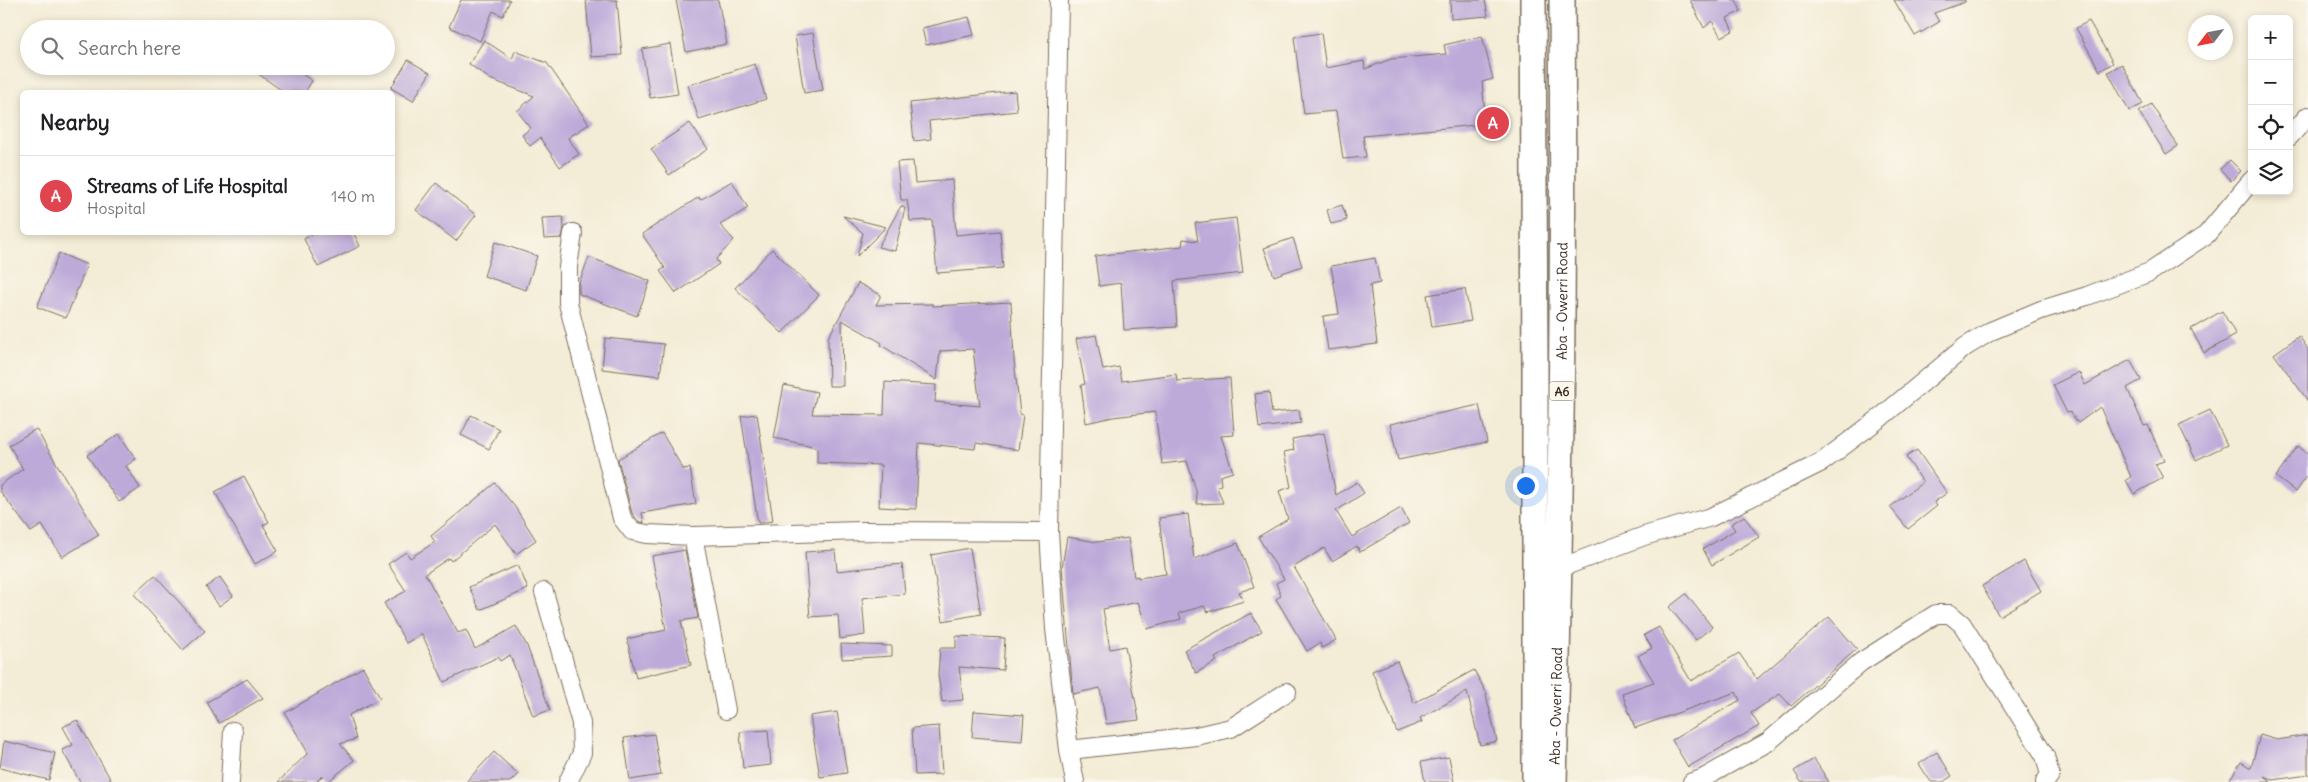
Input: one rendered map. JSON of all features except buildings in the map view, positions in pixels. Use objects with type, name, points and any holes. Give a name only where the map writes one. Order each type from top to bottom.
[{"type":"highway","name":"Aba - Owerri Road","points":[[1533,0],[1536,360],[1535,782]]},
{"type":"highway","name":"Aba - Owerri Road","points":[[1554,782],[1560,568],[1564,182],[1562,0]]},
{"type":"street","points":[[1059,0],[1049,532],[1055,629],[1069,750],[1075,782]]},
{"type":"street","points":[[2293,133],[2308,116]]},
{"type":"street","points":[[1560,568],[1644,536],[1711,518],[1822,462],[1880,418],[1965,347],[1991,331],[2041,310],[2087,296],[2150,272],[2206,235],[2248,185]]},
{"type":"street","points":[[573,233],[568,267],[568,302],[622,518],[632,531],[647,534],[693,536],[861,531],[1049,532]]},
{"type":"street","points":[[693,536],[726,710]]},
{"type":"street","points":[[544,592],[581,723],[582,753],[568,782]]},
{"type":"street","points":[[1692,782],[1702,779],[1768,742],[1861,662],[1936,614],[1950,614],[1962,624],[2046,756],[2050,775],[2045,782]]},
{"type":"street","points":[[1069,750],[1196,736],[1231,728],[1286,692]]},
{"type":"street","points":[[230,782],[233,731]]},
{"type":"place","name":"Streams of Life Hospital","points":[[1493,123]]}]
